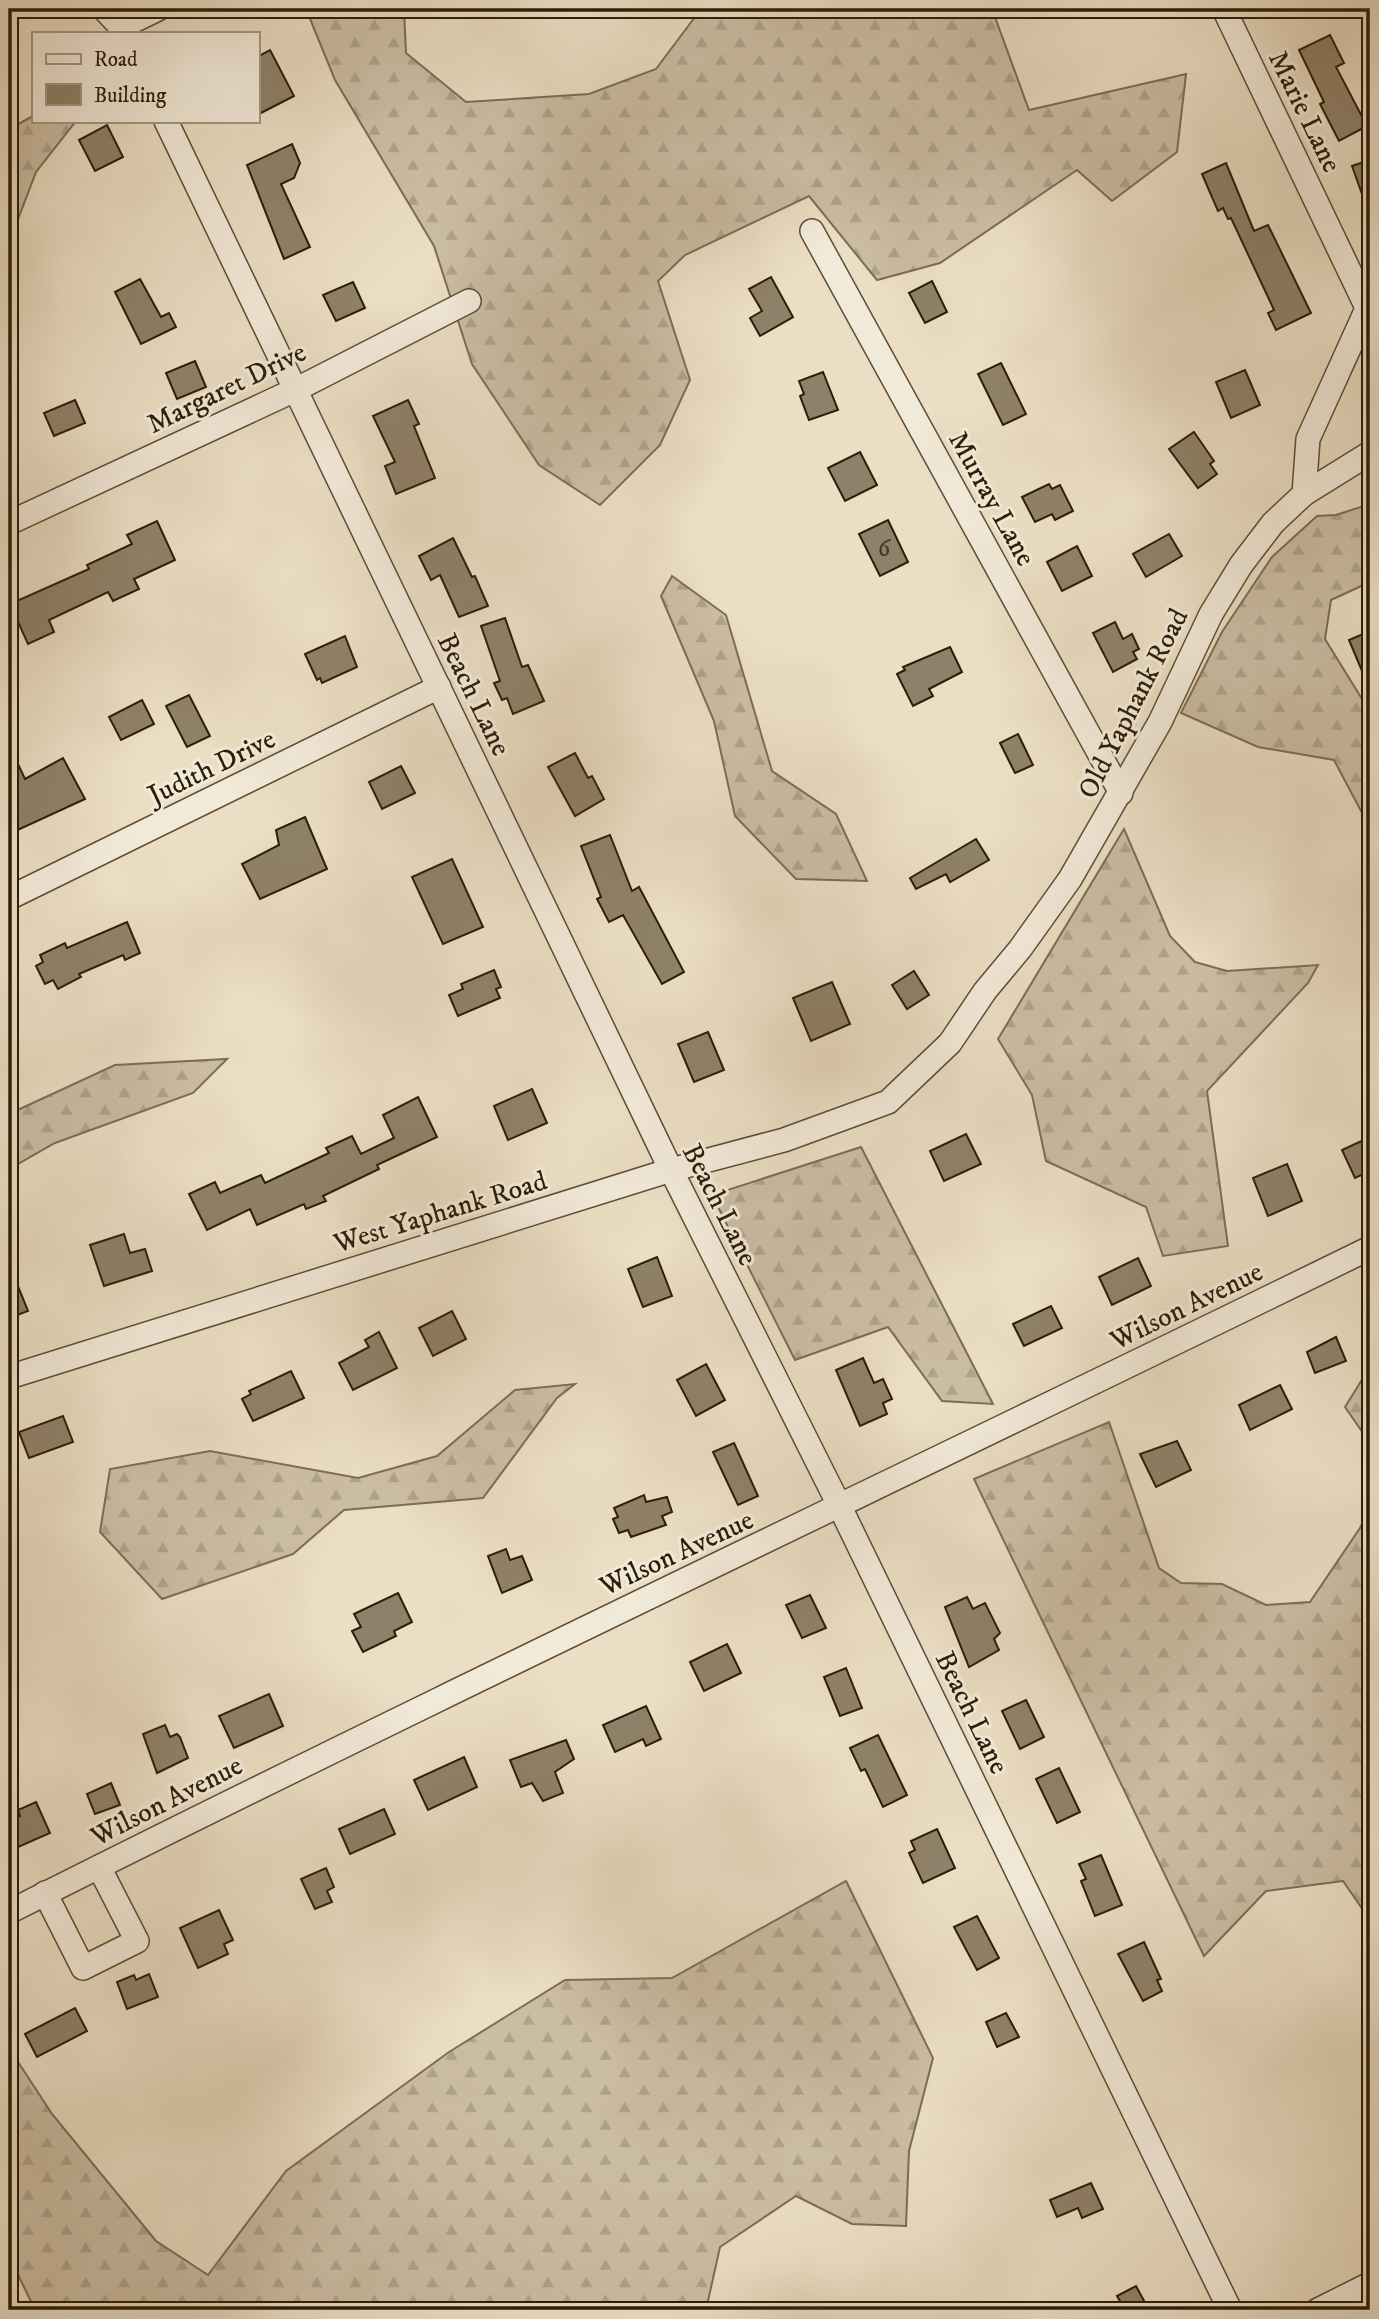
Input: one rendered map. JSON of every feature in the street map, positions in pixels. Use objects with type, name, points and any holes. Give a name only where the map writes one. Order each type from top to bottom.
[{"type":"street","points":[[104,9],[120,23],[158,9]]},
{"type":"street","name":"Marie Lane","points":[[1224,9],[1369,308]]},
{"type":"street","name":"Beach Lane","points":[[166,122],[671,1170],[840,1507],[1230,2310]]},
{"type":"street","name":"Murray Lane","points":[[813,231],[1121,793]]},
{"type":"street","name":"Margaret Drive","points":[[9,523],[297,389],[469,301]]},
{"type":"street","points":[[1304,494],[1308,439],[1369,308]]},
{"type":"street","name":"Old Yaphank Road","points":[[888,1102],[950,1043],[985,991],[1020,950],[1070,879],[1160,723],[1211,614],[1241,565],[1273,523],[1304,494],[1370,453]]},
{"type":"street","name":"Judith Drive","points":[[9,898],[439,687]]},
{"type":"street","name":"West Yaphank Road","points":[[9,1377],[671,1170],[784,1140],[888,1102]]},
{"type":"street","name":"Wilson Avenue","points":[[9,1912],[364,1734],[840,1507],[1370,1248]]},
{"type":"street","points":[[45,1893],[83,1968],[137,1941],[99,1867]]},
{"type":"street","points":[[1318,2310],[1370,2284]]},
{"type":"green space","points":[[306,9],[404,9],[406,53],[466,102],[589,94],[656,69],[701,9],[992,9],[1029,110],[1186,74],[1177,152],[1112,201],[1077,170],[940,263],[877,280],[809,196],[685,255],[658,281],[690,380],[660,445],[600,505],[539,465],[472,364],[434,246],[335,80]]},
{"type":"green space","points":[[32,117],[32,122],[75,122],[36,172],[9,243],[9,129]]},
{"type":"green space","points":[[1370,504],[1370,582],[1331,600],[1325,639],[1370,712],[1370,828],[1334,760],[1258,747],[1181,713],[1222,632],[1272,557],[1317,516],[1336,515]]},
{"type":"green space","points":[[672,576],[726,615],[772,771],[836,814],[867,881],[796,879],[735,816],[714,721],[661,596]]},
{"type":"green space","points":[[1124,829],[1170,936],[1195,962],[1227,971],[1318,965],[1308,983],[1207,1091],[1228,1246],[1163,1256],[1146,1207],[1046,1161],[1032,1095],[998,1039]]},
{"type":"green space","points":[[227,1059],[193,1093],[55,1143],[9,1169],[9,1114],[115,1065]]},
{"type":"green space","points":[[861,1147],[993,1404],[942,1401],[888,1327],[795,1360],[712,1195]]},
{"type":"green space","points":[[1370,1367],[1370,1443],[1345,1407]]},
{"type":"green space","points":[[575,1384],[557,1398],[483,1498],[344,1510],[293,1554],[162,1599],[100,1532],[110,1469],[210,1451],[358,1478],[437,1456],[515,1390]]},
{"type":"green space","points":[[1109,1422],[1159,1568],[1181,1583],[1222,1584],[1266,1605],[1310,1602],[1360,1528],[1370,1507],[1370,1920],[1343,1881],[1266,1891],[1204,1956],[974,1479]]},
{"type":"green space","points":[[846,1881],[933,2058],[909,2151],[906,2226],[852,2224],[796,2196],[720,2247],[706,2310],[35,2310],[9,2256],[9,2048],[52,2114],[156,2241],[208,2275],[286,2171],[449,2052],[565,1980],[672,1978]]},
{"type":"building","points":[[1330,35],[1344,63],[1336,67],[1367,126],[1339,141],[1320,104],[1324,102],[1299,50]]},
{"type":"building","points":[[270,50],[294,96],[259,114],[259,56]]},
{"type":"building","points":[[107,125],[123,157],[95,171],[79,140]]},
{"type":"building","points":[[292,144],[300,163],[294,178],[281,184],[310,247],[284,259],[247,165]]},
{"type":"building","points":[[1370,160],[1370,211],[1368,211],[1352,166]]},
{"type":"building","points":[[1226,163],[1254,231],[1268,225],[1311,313],[1276,330],[1268,313],[1274,310],[1231,218],[1228,219],[1223,208],[1218,211],[1202,174]]},
{"type":"building","points":[[771,277],[793,317],[760,336],[750,318],[762,311],[749,289]]},
{"type":"building","points":[[140,279],[161,317],[169,313],[176,327],[141,344],[115,292]]},
{"type":"building","points":[[932,281],[947,312],[925,323],[909,293]]},
{"type":"building","points":[[353,282],[365,308],[336,321],[323,295]]},
{"type":"building","points":[[195,361],[206,387],[177,399],[166,373]]},
{"type":"building","points":[[1001,363],[1026,414],[1003,425],[978,374]]},
{"type":"building","points":[[1245,370],[1260,405],[1231,418],[1216,382]]},
{"type":"building","points":[[823,372],[838,410],[809,420],[800,396],[804,394],[799,381]]},
{"type":"building","points":[[75,400],[85,423],[54,436],[44,413]]},
{"type":"building","points":[[408,400],[419,424],[414,426],[435,478],[396,494],[385,466],[395,462],[373,416]]},
{"type":"building","points":[[1194,432],[1214,461],[1210,464],[1217,474],[1198,488],[1169,449]]},
{"type":"building","points":[[860,452],[877,485],[845,501],[828,468]]},
{"type":"building","points":[[1049,484],[1052,489],[1060,485],[1073,511],[1055,520],[1052,514],[1035,522],[1022,497]]},
{"type":"building","points":[[888,520],[908,562],[880,576],[859,534]]},
{"type":"building","points":[[157,521],[175,560],[134,579],[139,589],[113,601],[108,592],[49,620],[54,632],[28,644],[10,604],[89,569],[87,565],[132,544],[127,535]]},
{"type":"building","points":[[1169,534],[1182,556],[1146,577],[1133,554]]},
{"type":"building","points":[[453,538],[472,577],[475,576],[488,606],[459,617],[440,575],[431,580],[419,556]]},
{"type":"building","points":[[1077,546],[1092,576],[1062,591],[1047,562]]},
{"type":"building","points":[[505,618],[522,667],[528,665],[544,701],[513,714],[507,698],[502,700],[494,683],[500,681],[481,626]]},
{"type":"building","points":[[1115,622],[1123,639],[1132,634],[1139,649],[1133,652],[1137,659],[1113,672],[1093,633]]},
{"type":"building","points":[[1370,631],[1370,690],[1349,640]]},
{"type":"building","points":[[345,636],[357,667],[322,683],[320,678],[317,680],[305,654]]},
{"type":"building","points":[[950,647],[962,672],[929,689],[933,696],[913,706],[897,674],[905,670],[903,667]]},
{"type":"building","points":[[189,695],[210,736],[187,747],[166,706]]},
{"type":"building","points":[[142,700],[154,724],[121,740],[109,717]]},
{"type":"building","points":[[1018,734],[1033,765],[1015,773],[1000,743]]},
{"type":"building","points":[[9,745],[25,779],[63,758],[85,799],[9,834]]},
{"type":"building","points":[[575,753],[588,778],[592,776],[604,799],[575,816],[548,767]]},
{"type":"building","points":[[401,766],[415,793],[382,809],[369,782]]},
{"type":"building","points":[[305,817],[327,869],[260,899],[242,864],[279,845],[276,830]]},
{"type":"building","points":[[610,835],[632,891],[639,887],[684,972],[662,984],[623,915],[609,922],[597,899],[601,897],[581,846]]},
{"type":"building","points":[[976,839],[989,860],[950,882],[946,874],[916,889],[910,878]]},
{"type":"building","points":[[452,859],[483,927],[443,944],[412,877]]},
{"type":"building","points":[[127,922],[140,953],[125,960],[123,955],[79,974],[81,977],[58,989],[53,980],[45,984],[36,966],[43,962],[40,955],[65,943],[67,948]]},
{"type":"building","points":[[494,970],[501,987],[496,989],[500,998],[458,1016],[449,995],[463,989],[461,984]]},
{"type":"building","points":[[914,971],[929,995],[907,1009],[892,985]]},
{"type":"building","points":[[832,982],[850,1024],[811,1041],[793,998]]},
{"type":"building","points":[[708,1032],[724,1070],[694,1082],[678,1044]]},
{"type":"building","points":[[532,1089],[547,1123],[508,1140],[494,1106]]},
{"type":"building","points":[[418,1097],[437,1137],[377,1165],[379,1169],[323,1196],[326,1201],[306,1209],[304,1204],[257,1225],[250,1209],[207,1230],[189,1194],[215,1182],[220,1193],[261,1175],[265,1183],[329,1153],[326,1148],[352,1136],[361,1154],[394,1138],[383,1115]]},
{"type":"building","points":[[966,1134],[981,1164],[944,1181],[930,1151]]},
{"type":"building","points":[[1370,1137],[1370,1171],[1355,1178],[1342,1150]]},
{"type":"building","points":[[1287,1164],[1302,1201],[1268,1216],[1253,1178]]},
{"type":"building","points":[[124,1234],[130,1253],[145,1249],[152,1271],[104,1286],[90,1245]]},
{"type":"building","points":[[657,1257],[672,1296],[643,1307],[628,1269]]},
{"type":"building","points":[[1138,1258],[1151,1286],[1112,1305],[1099,1277]]},
{"type":"building","points":[[9,1264],[28,1311],[9,1318]]},
{"type":"building","points":[[1051,1306],[1062,1328],[1024,1346],[1013,1324]]},
{"type":"building","points":[[452,1311],[466,1339],[433,1356],[419,1328]]},
{"type":"building","points":[[379,1332],[397,1368],[353,1390],[339,1363],[369,1347],[365,1340]]},
{"type":"building","points":[[1336,1337],[1346,1361],[1315,1373],[1307,1352]]},
{"type":"building","points":[[863,1358],[874,1383],[883,1379],[892,1399],[883,1403],[887,1414],[860,1426],[836,1370]]},
{"type":"building","points":[[706,1364],[725,1400],[696,1416],[677,1380]]},
{"type":"building","points":[[291,1371],[304,1398],[253,1421],[242,1399],[251,1394],[249,1391]]},
{"type":"building","points":[[1280,1385],[1292,1409],[1250,1430],[1239,1405]]},
{"type":"building","points":[[63,1416],[73,1442],[29,1458],[19,1432]]},
{"type":"building","points":[[1177,1441],[1191,1470],[1156,1487],[1140,1454]]},
{"type":"building","points":[[734,1443],[758,1496],[738,1505],[713,1452]]},
{"type":"building","points":[[644,1495],[646,1502],[667,1497],[672,1512],[662,1516],[666,1525],[631,1537],[628,1530],[619,1533],[613,1519],[618,1517],[614,1508]]},
{"type":"building","points":[[506,1549],[510,1560],[522,1556],[532,1580],[502,1593],[488,1556]]},
{"type":"building","points":[[398,1593],[412,1622],[394,1631],[396,1636],[363,1652],[352,1631],[361,1627],[354,1614]]},
{"type":"building","points":[[810,1595],[826,1628],[802,1638],[786,1605]]},
{"type":"building","points":[[967,1597],[973,1609],[985,1603],[1000,1633],[994,1639],[999,1650],[969,1667],[945,1607]]},
{"type":"building","points":[[727,1644],[741,1673],[704,1691],[690,1662]]},
{"type":"building","points":[[846,1668],[862,1708],[840,1716],[824,1677]]},
{"type":"building","points":[[269,1694],[283,1726],[234,1748],[219,1716]]},
{"type":"building","points":[[1026,1700],[1044,1737],[1020,1749],[1002,1711]]},
{"type":"building","points":[[646,1706],[661,1739],[646,1746],[643,1739],[615,1752],[603,1725]]},
{"type":"building","points":[[165,1725],[170,1737],[177,1734],[180,1737],[188,1758],[157,1773],[143,1734]]},
{"type":"building","points":[[878,1735],[907,1795],[883,1807],[865,1769],[861,1771],[850,1748]]},
{"type":"building","points":[[566,1740],[574,1759],[555,1772],[563,1793],[543,1801],[532,1783],[521,1787],[510,1760]]},
{"type":"building","points":[[464,1757],[477,1787],[428,1810],[414,1780]]},
{"type":"building","points":[[1059,1768],[1080,1812],[1057,1823],[1036,1779]]},
{"type":"building","points":[[111,1783],[120,1805],[95,1814],[87,1794]]},
{"type":"building","points":[[36,1802],[50,1833],[9,1851],[9,1821],[20,1816],[18,1810]]},
{"type":"building","points":[[384,1809],[395,1834],[350,1854],[339,1829]]},
{"type":"building","points":[[937,1829],[955,1868],[923,1883],[909,1853],[915,1850],[911,1841]]},
{"type":"building","points":[[1101,1855],[1122,1905],[1095,1916],[1081,1881],[1086,1879],[1079,1864]]},
{"type":"building","points":[[326,1868],[334,1887],[327,1891],[332,1902],[315,1909],[301,1879]]},
{"type":"building","points":[[219,1910],[233,1940],[224,1944],[228,1954],[198,1968],[180,1928]]},
{"type":"building","points":[[977,1916],[999,1958],[977,1970],[954,1927]]},
{"type":"building","points":[[1144,1942],[1161,1979],[1157,1980],[1162,1991],[1143,2001],[1118,1954]]},
{"type":"building","points":[[149,1974],[158,1997],[127,2009],[117,1982],[134,1975],[136,1980]]},
{"type":"building","points":[[75,2008],[87,2031],[37,2057],[25,2034]]},
{"type":"building","points":[[1006,2013],[1019,2037],[997,2047],[986,2022]]},
{"type":"building","points":[[1091,2183],[1103,2209],[1082,2218],[1078,2208],[1057,2217],[1050,2200]]},
{"type":"building","points":[[1136,2286],[1149,2310],[1125,2310],[1117,2296]]}]
